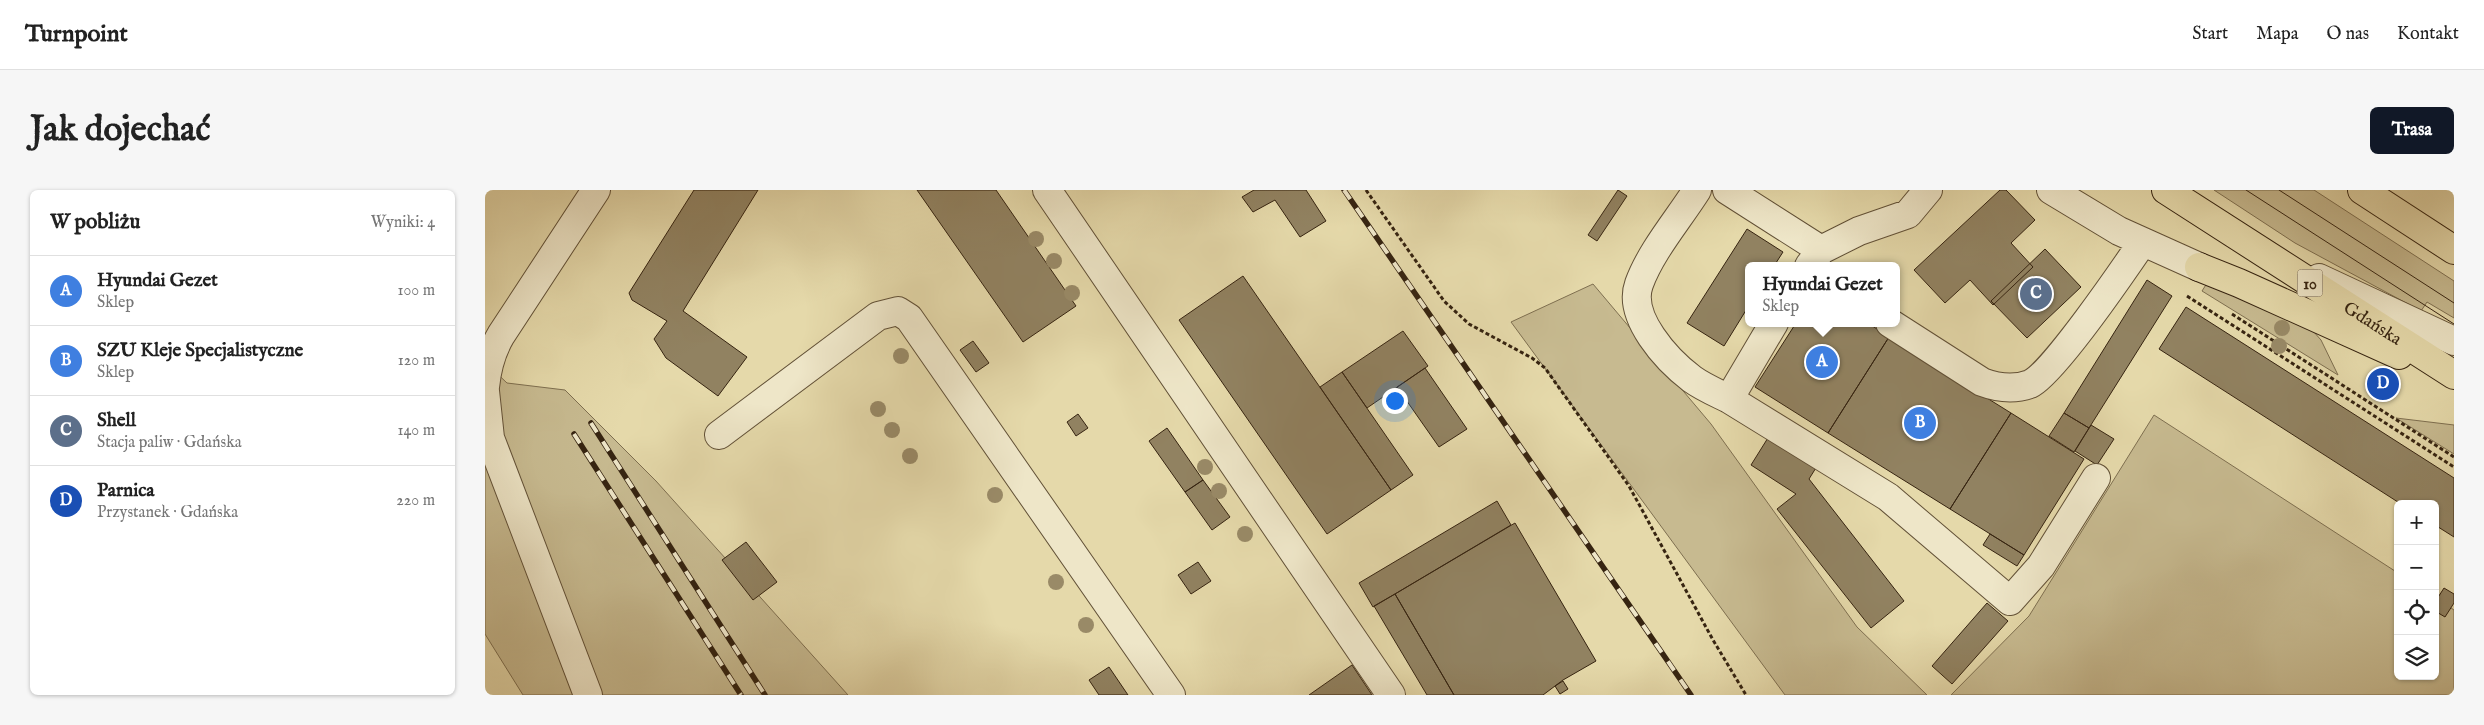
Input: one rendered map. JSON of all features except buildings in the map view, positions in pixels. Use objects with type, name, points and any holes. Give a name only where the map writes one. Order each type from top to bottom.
[{"type":"main road","name":"Gdańska","points":[[2167,190],[2454,377]]},
{"type":"main road","points":[[2361,190],[2454,250]]},
{"type":"main road","points":[[2199,267],[2454,377]]},
{"type":"street","points":[[588,695],[490,438],[485,389],[492,351],[596,190]]},
{"type":"street","points":[[1047,190],[1391,695]]},
{"type":"street","points":[[1697,190],[1653,257],[1639,285],[1636,303],[1641,319],[1666,356],[1693,379],[1888,497],[2010,601],[2041,566],[2096,478]]},
{"type":"street","points":[[1727,190],[1815,258],[1859,231],[1908,214],[1928,190]]},
{"type":"street","points":[[2051,190],[2101,222],[2142,243],[2199,267]]},
{"type":"street","points":[[2244,241],[2454,342]]},
{"type":"street","points":[[1896,327],[1981,382],[1995,387],[2015,388],[2032,383],[2054,363],[2142,243]]},
{"type":"street","points":[[719,435],[878,316],[898,311],[909,318],[1171,695]]},
{"type":"street","points":[[1729,400],[1772,327]]},
{"type":"path","points":[[1366,190],[1444,300],[1469,324],[1532,358],[1545,368],[1629,486],[1713,640],[1746,695]]},
{"type":"path","points":[[2184,294],[2454,467]]},
{"type":"path","points":[[2230,313],[2454,457]]},
{"type":"shaded area","points":[[2214,190],[2314,190],[2454,281],[2454,318],[2427,302],[2421,311],[2295,243]]},
{"type":"shaded area","points":[[2209,280],[2313,331],[2321,340],[2338,375],[2202,291]]},
{"type":"shaded area","points":[[1593,284],[1711,424],[1857,627],[1927,695],[1785,695],[1511,322]]},
{"type":"shaded area","points":[[485,362],[507,383],[565,390],[656,481],[848,695],[523,695],[485,634]]},
{"type":"shaded area","points":[[2154,415],[2394,570],[2394,680],[2439,680],[2439,600],[2454,610],[2454,695],[1951,695],[2029,616]]},
{"type":"shaded area","points":[[2396,418],[2454,425],[2454,454]]},
{"type":"tram line","points":[[2246,190],[2454,324]]},
{"type":"tram line","points":[[2279,190],[2454,303]]},
{"type":"railway","points":[[1344,190],[1691,695]]},
{"type":"railway","points":[[591,423],[765,695]]},
{"type":"railway","points":[[574,434],[741,695]]},
{"type":"place","name":"Shell","points":[[2036,294]]},
{"type":"place","name":"Hyundai Gezet","points":[[1822,362]]},
{"type":"place","name":"Parnica","points":[[2383,384]]},
{"type":"place","name":"SZU Kleje Specjalistyczne","points":[[1920,423]]}]
